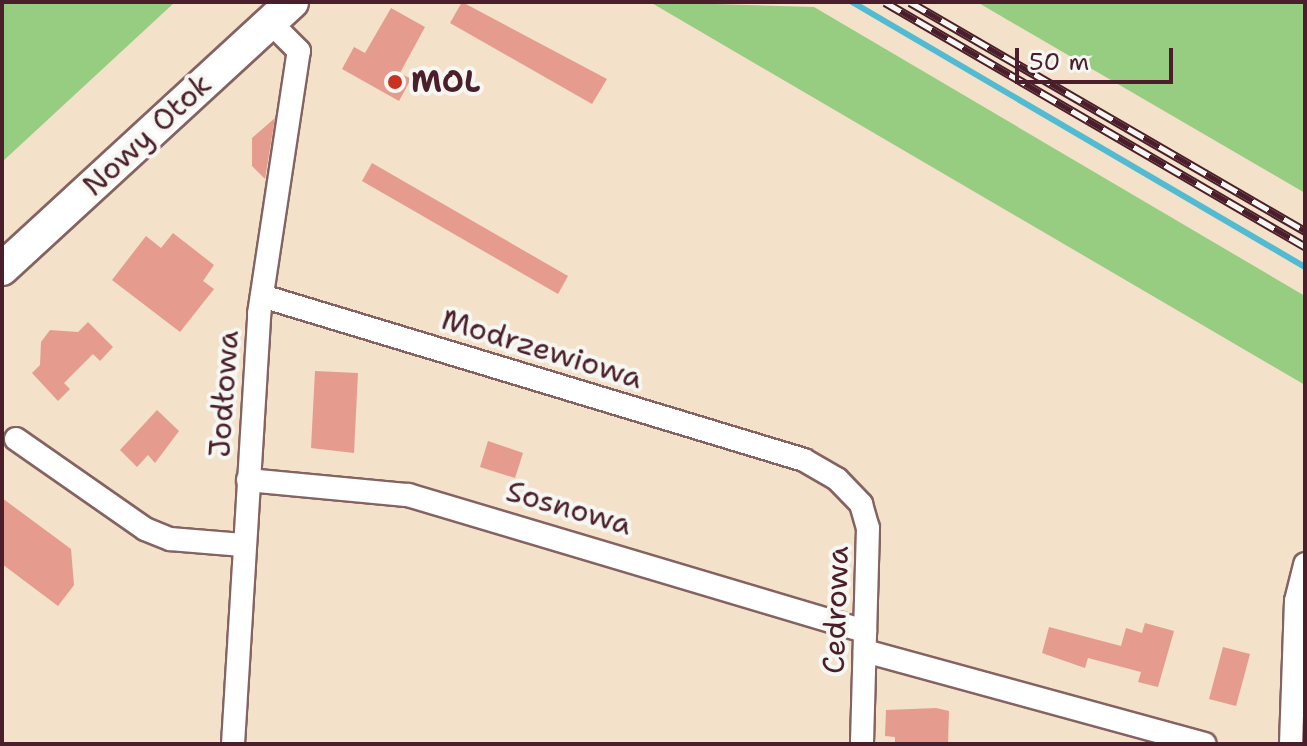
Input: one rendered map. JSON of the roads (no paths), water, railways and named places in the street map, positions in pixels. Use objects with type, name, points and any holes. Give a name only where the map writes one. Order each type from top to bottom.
[{"type":"main road","name":"Nowy Otok","points":[[2,269],[281,12]]},
{"type":"street","name":"Jodłowa","points":[[233,744],[243,545],[262,296],[299,51],[281,12]]},
{"type":"street","name":"Modrzewiowa","points":[[262,296],[804,460]]},
{"type":"street","points":[[16,439],[145,529],[170,539],[243,545]]},
{"type":"street","name":"Cedrowa","points":[[804,460],[837,479],[861,504],[870,552],[862,744]]},
{"type":"street","name":"Sosnowa","points":[[248,480],[408,495],[865,641],[1205,744]]},
{"type":"street","points":[[1291,744],[1296,601],[1305,564]]},
{"type":"waterway","points":[[852,2],[1305,267]]},
{"type":"railway","points":[[885,2],[1305,246]]},
{"type":"railway","points":[[910,2],[1305,231]]},
{"type":"place","name":"MOL","points":[[395,82]]}]
